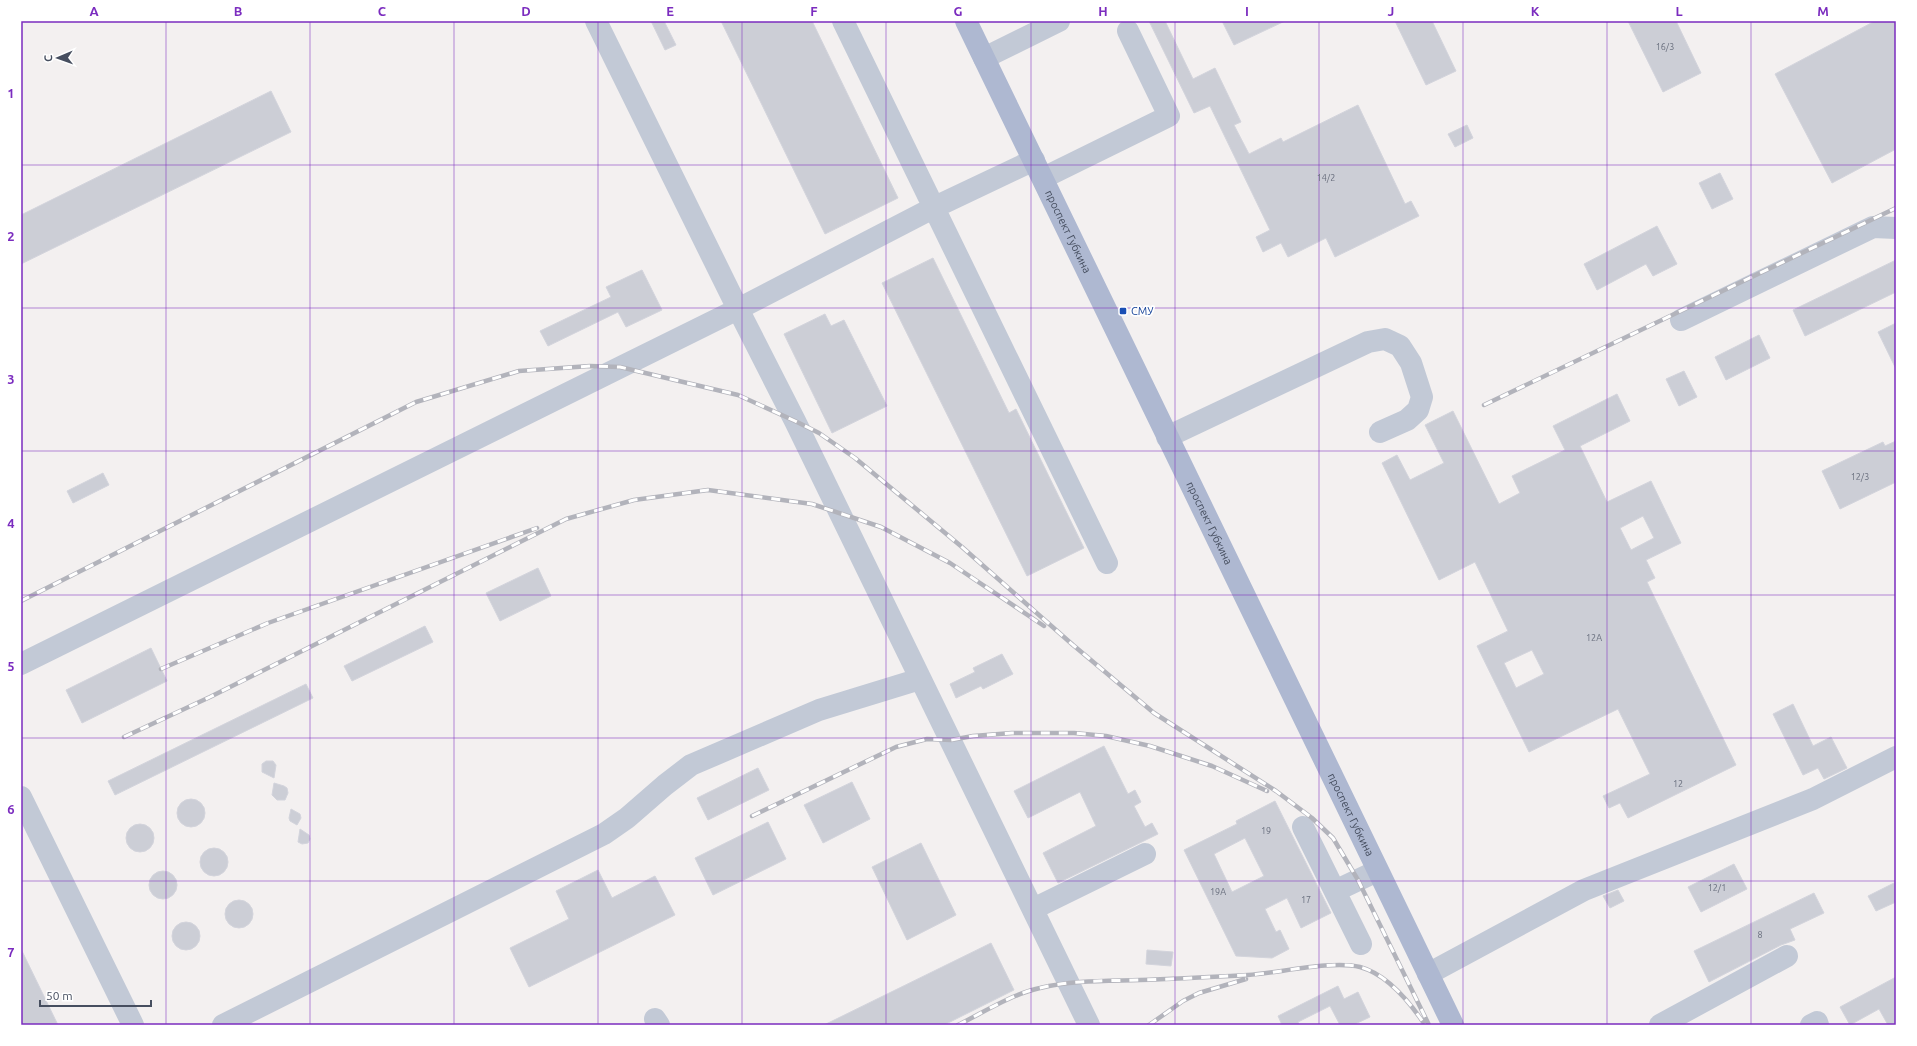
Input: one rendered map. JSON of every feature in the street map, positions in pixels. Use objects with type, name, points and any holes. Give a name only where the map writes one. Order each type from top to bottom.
[{"type":"main road","name":"проспект Губкина","points":[[966,21],[1453,1025]]},
{"type":"lane","points":[[596,21],[738,309],[796,421],[1089,1025]]},
{"type":"lane","points":[[843,21],[935,207],[1107,563]]},
{"type":"lane","points":[[984,58],[1059,21]]},
{"type":"lane","points":[[21,664],[738,309],[935,207],[1038,169],[1169,116],[1128,32]]},
{"type":"lane","points":[[1681,320],[1873,227],[1896,228]]},
{"type":"lane","points":[[1167,437],[1218,419],[1368,342],[1385,339],[1400,346],[1411,363],[1422,397],[1418,410],[1407,420],[1380,432]]},
{"type":"lane","points":[[223,1025],[604,834],[627,818],[691,765],[819,710],[920,678]]},
{"type":"lane","points":[[1428,974],[1584,890],[1813,799],[1896,757]]},
{"type":"lane","points":[[21,797],[133,1025]]},
{"type":"lane","points":[[1303,827],[1361,944]]},
{"type":"lane","points":[[1033,909],[1145,854]]},
{"type":"lane","points":[[1335,891],[1377,871]]},
{"type":"lane","points":[[1660,1025],[1787,956]]},
{"type":"lane","points":[[1811,1025],[1817,1022],[1818,1025]]},
{"type":"building","points":[[651,21],[664,21],[676,45],[665,50]]},
{"type":"building","points":[[721,21],[812,21],[898,198],[825,234]]},
{"type":"building","points":[[1149,21],[1165,21],[1193,79],[1215,68],[1241,122],[1234,125],[1249,154],[1281,138],[1283,142],[1358,105],[1405,204],[1411,201],[1419,216],[1335,257],[1326,238],[1288,257],[1281,243],[1263,252],[1256,237],[1270,230],[1210,106],[1194,113]]},
{"type":"building","points":[[1222,21],[1285,21],[1234,45]]},
{"type":"building","points":[[1395,21],[1432,21],[1456,71],[1426,85]]},
{"type":"building","points":[[1628,21],[1676,21],[1701,73],[1663,92]]},
{"type":"building","points":[[1875,21],[1896,21],[1896,149],[1832,183],[1775,74]]},
{"type":"building","points":[[271,91],[291,132],[21,264],[21,215]]},
{"type":"building","points":[[1467,125],[1473,138],[1455,147],[1448,134]]},
{"type":"building","points":[[1720,173],[1733,199],[1712,209],[1699,183]]},
{"type":"building","points":[[1657,226],[1677,264],[1653,276],[1646,264],[1597,290],[1584,264]]},
{"type":"building","points":[[933,258],[1009,413],[1016,409],[1084,548],[1027,576],[882,283]]},
{"type":"building","points":[[1896,260],[1896,292],[1805,336],[1793,310]]},
{"type":"building","points":[[642,270],[662,310],[626,327],[618,312],[548,346],[540,331],[611,297],[606,287]]},
{"type":"building","points":[[825,314],[831,326],[844,320],[887,406],[832,433],[784,334]]},
{"type":"building","points":[[1896,323],[1896,369],[1878,332]]},
{"type":"building","points":[[1759,335],[1770,358],[1726,380],[1715,357]]},
{"type":"building","points":[[1684,371],[1697,397],[1679,406],[1666,379]]},
{"type":"building","points":[[1617,394],[1630,421],[1580,446],[1607,502],[1651,481],[1681,543],[1646,560],[1655,578],[1647,582],[1736,765],[1628,818],[1620,803],[1609,808],[1603,796],[1650,774],[1618,709],[1529,752],[1477,646],[1508,631],[1475,562],[1439,580],[1382,463],[1397,455],[1410,480],[1444,463],[1425,425],[1453,411],[1499,504],[1520,493],[1512,476],[1565,450],[1553,426]],"holes":[[[1643,516],[1654,538],[1631,550],[1620,528]],[[1532,650],[1544,674],[1516,688],[1504,663]]]},
{"type":"building","points":[[1896,441],[1896,482],[1840,509],[1822,471],[1883,442],[1885,446]]},
{"type":"building","points":[[103,473],[109,485],[73,503],[67,491]]},
{"type":"building","points":[[538,568],[551,596],[500,621],[486,593]]},
{"type":"building","points":[[425,626],[433,642],[352,681],[344,666]]},
{"type":"building","points":[[151,648],[167,681],[82,723],[66,690]]},
{"type":"building","points":[[1002,654],[1013,674],[983,689],[981,686],[956,698],[950,684],[975,672],[973,668]]},
{"type":"building","points":[[306,684],[313,698],[115,795],[108,781]]},
{"type":"building","points":[[1793,704],[1813,746],[1831,737],[1847,768],[1824,779],[1818,768],[1803,775],[1773,714]]},
{"type":"building","points":[[1104,746],[1128,794],[1135,790],[1141,802],[1134,806],[1145,827],[1152,823],[1158,834],[1058,883],[1043,853],[1096,826],[1080,792],[1028,818],[1014,791]]},
{"type":"building","points":[[266,761],[273,761],[276,765],[274,778],[262,772],[262,764]]},
{"type":"building","points":[[758,768],[769,790],[708,820],[697,798]]},
{"type":"building","points":[[852,782],[870,819],[823,843],[804,805]]},
{"type":"building","points":[[274,783],[287,788],[288,793],[285,800],[277,800],[272,795]]},
{"type":"building","points":[[191,799],[201,803],[205,813],[201,823],[191,827],[181,823],[177,813],[181,803]]},
{"type":"building","points":[[1275,801],[1331,913],[1301,928],[1287,898],[1265,909],[1276,932],[1280,930],[1289,949],[1272,958],[1236,956],[1184,850],[1237,824],[1236,821]],"holes":[[[1245,838],[1264,876],[1232,892],[1214,854]]]},
{"type":"building","points":[[291,809],[300,814],[301,818],[297,825],[290,821],[289,818]]},
{"type":"building","points":[[768,822],[786,859],[713,895],[695,858]]},
{"type":"building","points":[[140,824],[150,828],[154,838],[150,848],[140,852],[130,848],[126,838],[130,828]]},
{"type":"building","points":[[300,829],[309,835],[310,839],[308,843],[302,844],[298,842]]},
{"type":"building","points":[[921,843],[956,915],[907,940],[872,867]]},
{"type":"building","points":[[214,848],[224,852],[228,862],[224,872],[214,876],[204,872],[200,862],[204,852]]},
{"type":"building","points":[[1734,864],[1747,889],[1701,912],[1688,887]]},
{"type":"building","points":[[598,870],[612,898],[655,876],[675,915],[529,987],[510,948],[569,919],[556,891]]},
{"type":"building","points":[[163,871],[173,875],[177,885],[173,895],[163,899],[153,895],[149,885],[153,875]]},
{"type":"building","points":[[1896,882],[1896,902],[1876,911],[1868,896]]},
{"type":"building","points":[[1618,890],[1624,901],[1610,908],[1603,896]]},
{"type":"building","points":[[1814,893],[1824,913],[1790,929],[1795,940],[1781,945],[1709,982],[1694,951]]},
{"type":"building","points":[[239,900],[249,904],[253,914],[249,924],[239,928],[229,924],[225,914],[229,904]]},
{"type":"building","points":[[186,922],[196,926],[200,936],[196,946],[186,950],[176,946],[172,936],[176,926]]},
{"type":"building","points":[[991,943],[1014,990],[944,1025],[824,1025]]},
{"type":"building","points":[[21,949],[58,1025],[21,1025]]},
{"type":"building","points":[[1147,950],[1173,952],[1171,966],[1146,964]]},
{"type":"building","points":[[1896,977],[1896,1025],[1888,1025],[1879,1009],[1850,1025],[1840,1007]]},
{"type":"building","points":[[1338,986],[1344,999],[1358,992],[1370,1017],[1353,1025],[1340,1025],[1330,1006],[1298,1022],[1299,1025],[1282,1025],[1278,1016]]},
{"type":"railway","points":[[1484,405],[1896,208]]},
{"type":"railway","points":[[21,601],[416,402],[519,371],[590,366],[620,367],[738,395],[819,433],[855,458],[962,547],[1073,645],[1154,713],[1276,791],[1312,818],[1333,838],[1358,880],[1429,1025]]},
{"type":"railway","points":[[124,737],[210,697],[566,519],[634,500],[708,490],[812,504],[881,527],[950,563],[1044,626]]},
{"type":"railway","points":[[161,669],[268,623],[537,528]]},
{"type":"railway","points":[[752,816],[896,747],[927,739],[951,740],[973,736],[1012,733],[1074,733],[1106,736],[1150,746],[1212,766],[1267,791]]},
{"type":"railway","points":[[958,1025],[1019,994],[1052,985],[1090,981],[1248,975],[1335,965],[1360,967],[1379,975],[1396,989],[1423,1022]]},
{"type":"railway","points":[[1149,1025],[1183,1001],[1199,993],[1246,979]]},
{"type":"place","name":"СМУ","points":[[1123,311]]}]
